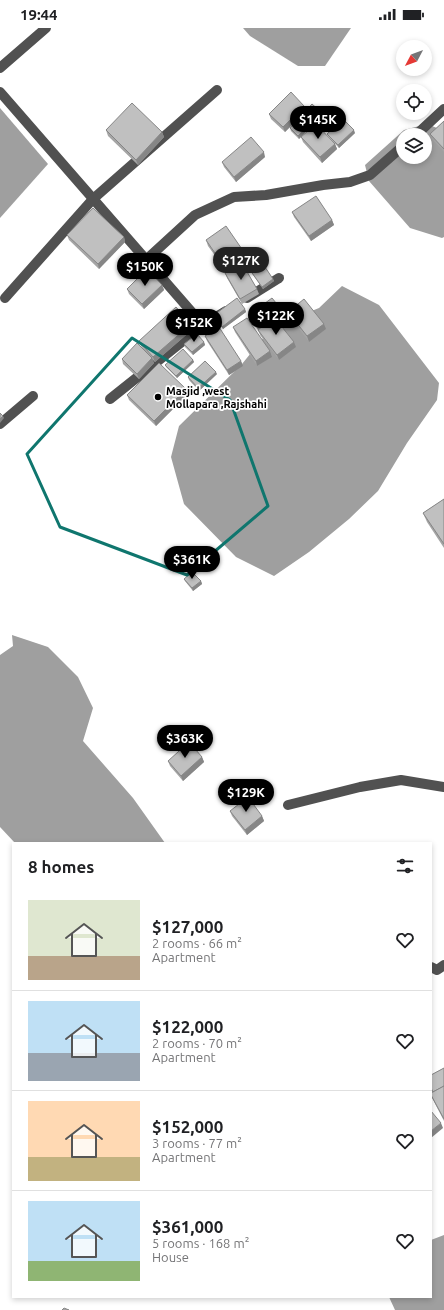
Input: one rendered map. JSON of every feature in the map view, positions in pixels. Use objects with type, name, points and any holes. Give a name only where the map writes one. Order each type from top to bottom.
[{"type":"street","points":[[0,68],[46,28]]},
{"type":"street","points":[[5,298],[93,199],[217,90]]},
{"type":"street","points":[[0,92],[203,325]]},
{"type":"street","points":[[424,128],[444,109]]},
{"type":"street","points":[[147,259],[195,215],[234,197],[266,195],[350,182],[370,175],[396,152]]},
{"type":"street","points":[[110,399],[203,325],[279,278]]},
{"type":"street","points":[[0,424],[33,396]]},
{"type":"street","points":[[288,805],[360,787],[401,780],[444,787]]},
{"type":"street","points":[[432,968],[437,970],[444,965]]},
{"type":"highlighted area","points":[[132,338],[230,400],[268,506],[187,575],[60,527],[27,454]]},
{"type":"shaded area","points":[[243,28],[351,28],[325,66],[298,66],[250,36]]},
{"type":"shaded area","points":[[0,108],[48,164],[0,218]]},
{"type":"shaded area","points":[[427,124],[442,130],[444,135],[444,237],[442,238],[410,228],[369,181],[365,165],[396,137],[396,164],[432,164],[432,128],[412,128]]},
{"type":"shaded area","points":[[342,286],[379,305],[439,383],[437,400],[407,443],[378,491],[349,519],[309,552],[274,576],[236,557],[184,504],[171,457],[179,426],[242,364],[272,327],[319,308]]},
{"type":"shaded area","points":[[12,635],[48,647],[78,677],[93,708],[83,741],[133,798],[164,842],[14,842],[0,827],[0,655],[13,646]]},
{"type":"shaded area","points":[[444,1235],[444,1310],[395,1310],[389,1298],[432,1298],[432,1240]]},
{"type":"building","points":[[291,92],[304,106],[283,127],[269,114]]},
{"type":"building","points":[[132,103],[162,132],[136,160],[106,130]]},
{"type":"building","points":[[312,104],[321,112],[298,136],[290,128]]},
{"type":"building","points":[[343,119],[354,130],[338,145],[327,134]]},
{"type":"building","points":[[444,121],[444,149],[432,136],[432,132]]},
{"type":"building","points":[[316,124],[335,144],[320,157],[301,137]]},
{"type":"building","points":[[251,137],[264,152],[234,177],[222,162]]},
{"type":"building","points":[[316,196],[332,220],[309,236],[292,212]]},
{"type":"building","points":[[93,208],[124,237],[98,264],[67,235]]},
{"type":"building","points":[[226,226],[246,255],[226,269],[206,240]]},
{"type":"building","points":[[257,255],[273,279],[262,287],[245,263]]},
{"type":"building","points":[[242,263],[257,289],[240,299],[225,273]]},
{"type":"building","points":[[147,269],[162,285],[142,304],[127,289]]},
{"type":"building","points":[[237,298],[245,309],[222,327],[214,315]]},
{"type":"building","points":[[272,298],[281,309],[257,327],[249,315]]},
{"type":"building","points":[[304,299],[324,324],[307,336],[288,312]]},
{"type":"building","points":[[176,307],[191,324],[153,357],[139,341]]},
{"type":"building","points":[[274,317],[294,342],[277,355],[258,330]]},
{"type":"building","points":[[247,318],[270,351],[256,361],[233,327]]},
{"type":"building","points":[[219,327],[241,361],[227,370],[205,336]]},
{"type":"building","points":[[197,334],[204,342],[192,352],[184,344]]},
{"type":"building","points":[[137,343],[152,358],[137,374],[122,359]]},
{"type":"building","points":[[183,349],[193,360],[176,376],[165,365]]},
{"type":"building","points":[[205,361],[216,372],[198,388],[188,377]]},
{"type":"building","name":"Masjid ,west Mollapara ,Rajshahi","points":[[159,363],[186,389],[154,421],[127,395]]},
{"type":"building","points":[[444,499],[444,544],[423,513]]},
{"type":"building","points":[[192,572],[201,581],[192,588],[184,579]]},
{"type":"building","points":[[189,742],[202,757],[181,776],[168,761]]},
{"type":"building","points":[[248,797],[262,816],[245,830],[230,811]]},
{"type":"building","points":[[444,1068],[444,1086],[433,1092],[432,1090],[432,1074]]},
{"type":"building","points":[[444,1086],[444,1119],[432,1097],[432,1092]]},
{"type":"building","points":[[432,1112],[441,1123],[432,1130]]},
{"type":"place","name":"Masjid ,west Mollapara ,Rajshahi","points":[[158,397]]}]
